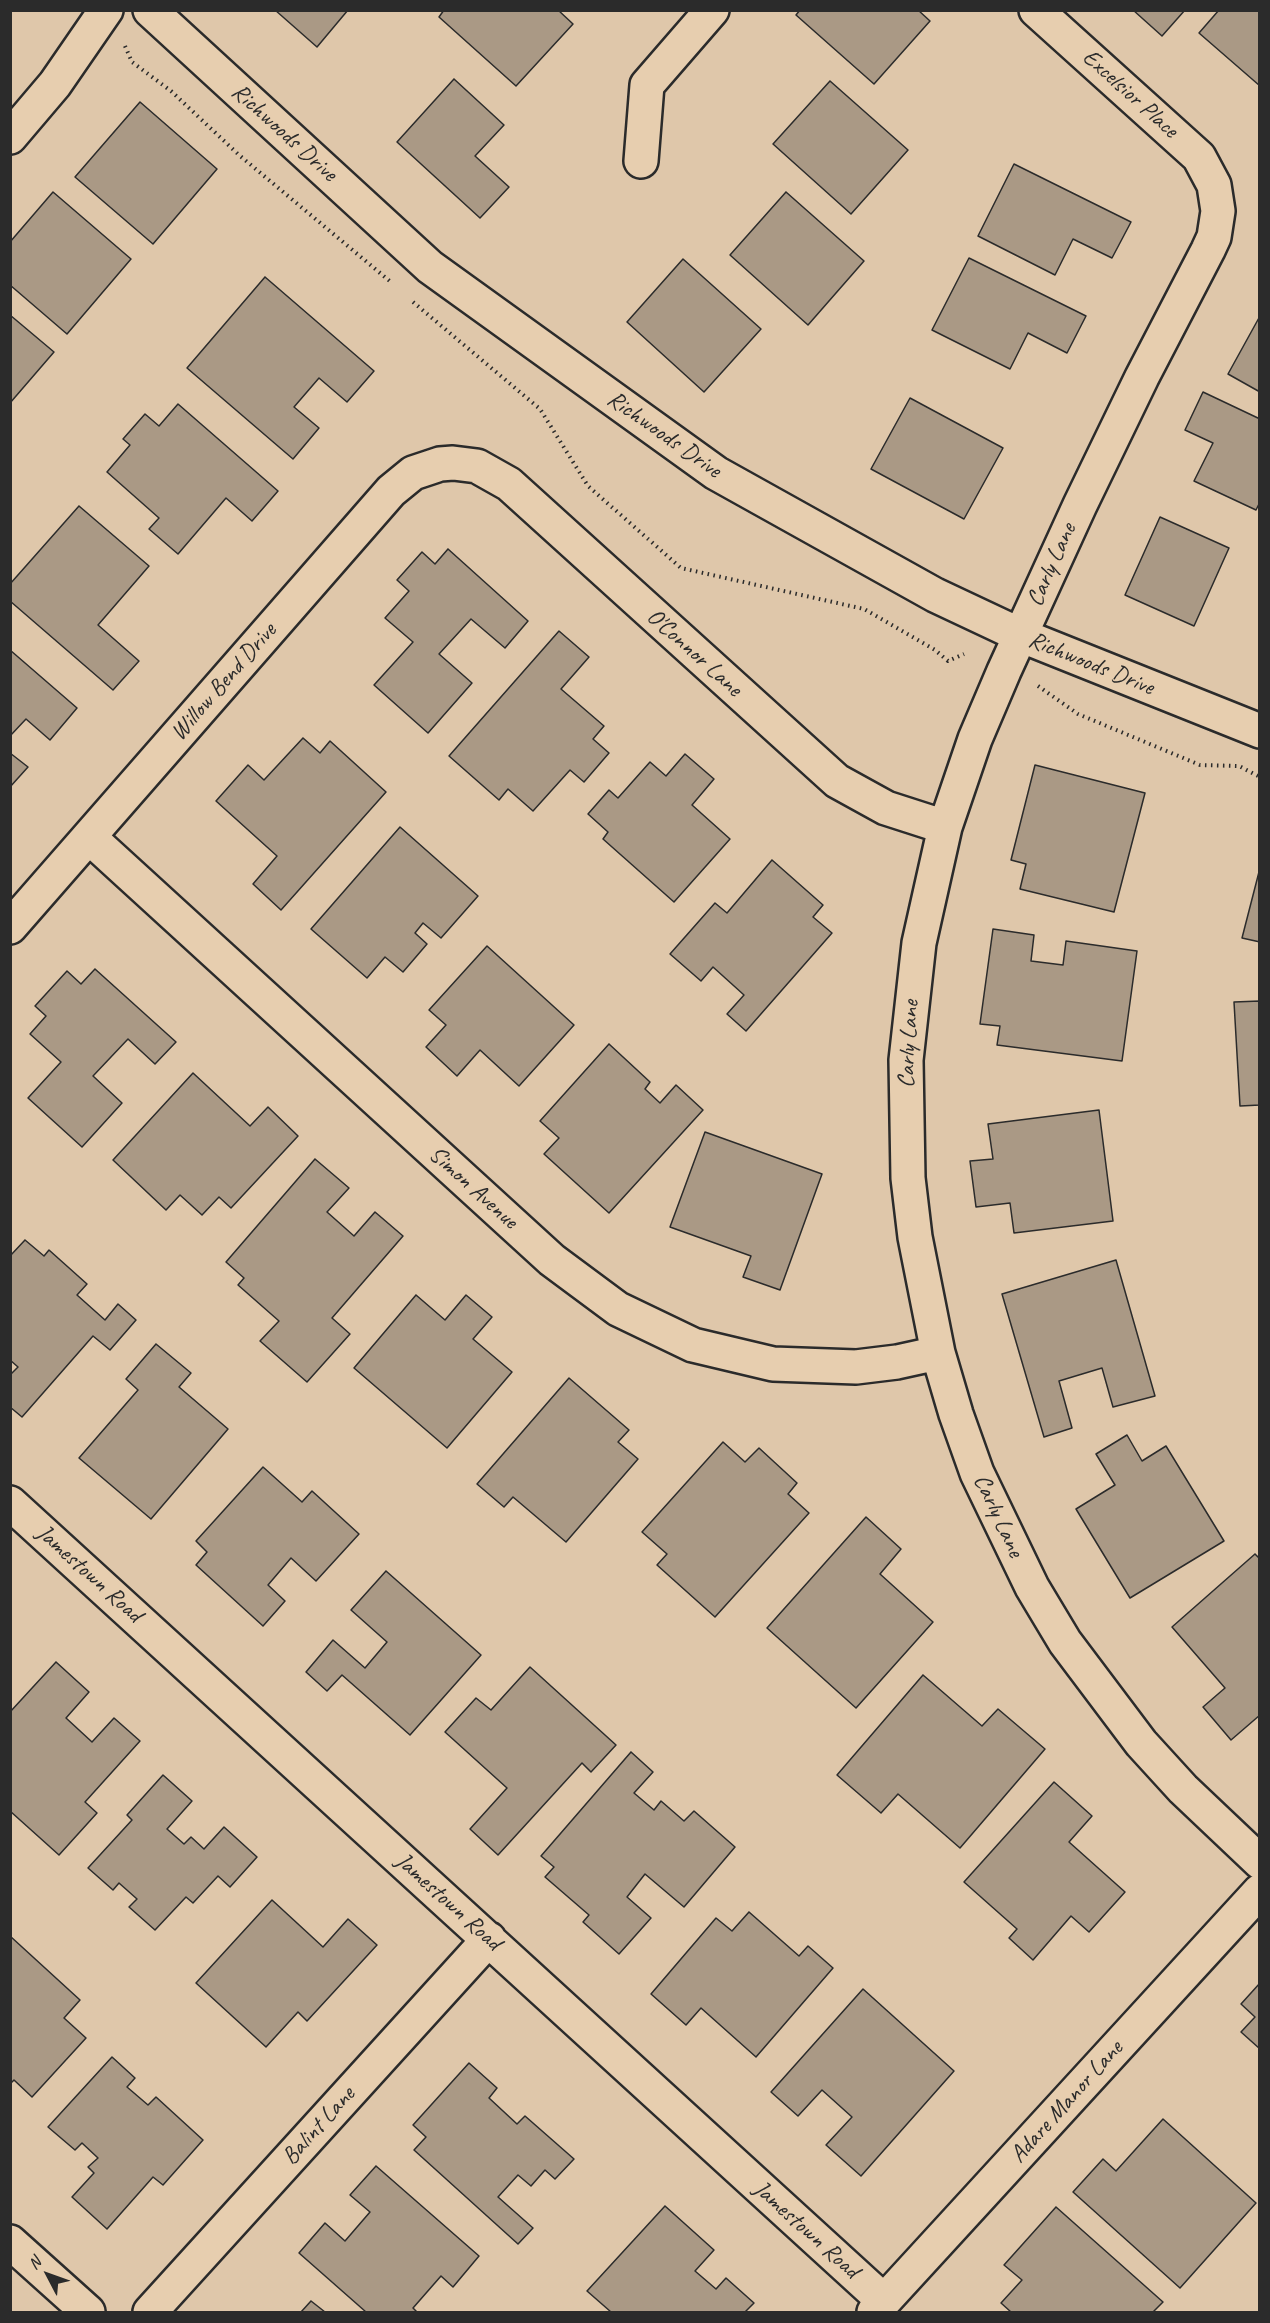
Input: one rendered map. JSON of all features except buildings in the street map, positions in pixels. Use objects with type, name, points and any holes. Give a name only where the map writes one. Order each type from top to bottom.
[{"type":"street","points":[[10,137],[55,84],[106,10]]},
{"type":"street","name":"Richwoods Drive","points":[[150,10],[430,267],[535,345],[716,473],[935,595],[1020,636],[1260,731]]},
{"type":"street","points":[[641,161],[647,85],[712,10]]},
{"type":"street","name":"Excelsior Place","points":[[1036,10],[1191,149],[1205,165],[1214,185]]},
{"type":"street","name":"Carly Lane","points":[[1214,185],[1218,211],[1214,237],[1137,387],[1020,636],[975,739],[945,827],[919,943],[906,1060],[908,1178],[915,1237],[938,1353],[977,1473],[1023,1569],[1065,1641],[1141,1743],[1183,1790],[1260,1862]]},
{"type":"street","name":"O'Connor Lane","points":[[453,463],[483,468],[509,484],[837,781],[886,808],[945,827]]},
{"type":"street","name":"Willow Bend Drive","points":[[10,927],[392,491],[402,481],[426,467],[453,463]]},
{"type":"street","name":"Simon Avenue","points":[[89,837],[552,1260],[618,1309],[693,1345],[773,1364],[856,1367],[897,1362],[938,1353]]},
{"type":"street","name":"Jamestown Road","points":[[10,1503],[489,1939],[879,2307]]},
{"type":"street","name":"Adare Manor Lane","points":[[879,2307],[1260,1891]]},
{"type":"street","name":"Balint Lane","points":[[150,2313],[489,1939]]},
{"type":"street","points":[[10,2242],[88,2313]]},
{"type":"path","points":[[125,46],[132,62],[171,91],[239,155],[394,285]]},
{"type":"path","points":[[412,301],[540,410],[588,486],[681,568],[864,609],[934,650],[948,661],[964,654]]},
{"type":"path","points":[[1038,686],[1078,714],[1200,765],[1239,766],[1260,777]]}]
